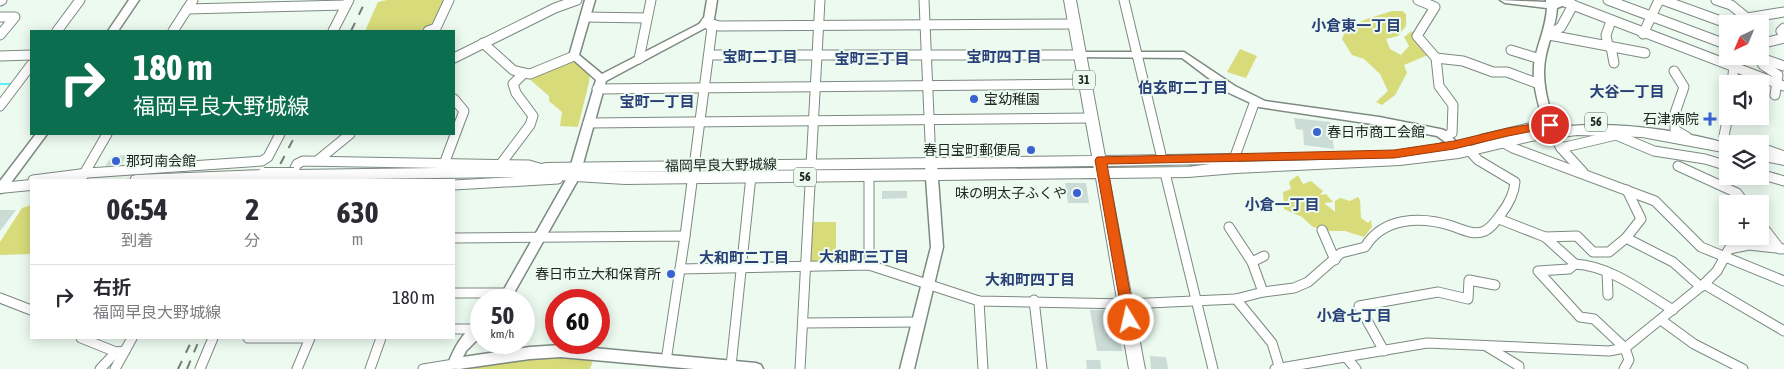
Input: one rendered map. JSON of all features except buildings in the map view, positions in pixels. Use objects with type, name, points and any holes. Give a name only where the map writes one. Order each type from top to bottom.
[{"type":"main road","name":"31","points":[[1070,0],[1084,84],[1102,166],[1137,369]]},
{"type":"main road","name":"福岡早良大野城線","points":[[1231,163],[1249,166],[1378,162],[1469,150],[1504,143],[1551,128]]},
{"type":"main road","name":"福岡早良大野城線","points":[[504,168],[575,173],[1163,166],[1366,155],[1551,128],[1671,133],[1719,142]]},
{"type":"main road","name":"福岡早良大野城線","points":[[1671,133],[1697,141],[1719,143]]},
{"type":"main road","points":[[1769,152],[1784,155]]},
{"type":"main road","points":[[1769,154],[1784,160]]},
{"type":"main road","name":"福岡早良大野城線","points":[[179,179],[264,175],[292,177],[504,168],[539,168],[575,173]]},
{"type":"main road","name":"福岡早良大野城線","points":[[694,171],[751,176],[811,170],[869,175],[931,169]]},
{"type":"main road","points":[[0,185],[29,183]]},
{"type":"street","points":[[57,30],[80,0]]},
{"type":"street","points":[[114,30],[134,0]]},
{"type":"street","points":[[174,30],[193,0]]},
{"type":"street","points":[[431,30],[436,28],[449,0]]},
{"type":"street","points":[[455,57],[555,8],[577,0]]},
{"type":"street","points":[[574,56],[590,0]]},
{"type":"street","points":[[639,59],[651,0]]},
{"type":"street","points":[[511,289],[575,173],[599,84],[639,59],[706,22],[712,0]]},
{"type":"street","points":[[800,369],[820,0]]},
{"type":"street","points":[[907,369],[937,247],[931,169],[924,0]]},
{"type":"street","points":[[1124,0],[1213,369]]},
{"type":"street","points":[[1418,0],[1434,7],[1417,36],[1436,58],[1439,86],[1453,105],[1452,133],[1448,143]]},
{"type":"street","points":[[1505,0],[1551,3],[1569,2],[1643,34],[1780,85]]},
{"type":"street","points":[[1608,0],[1719,42]]},
{"type":"street","points":[[1643,34],[1661,0],[1719,20]]},
{"type":"street","points":[[1716,0],[1730,6],[1740,15]]},
{"type":"street","points":[[188,9],[348,2],[334,30]]},
{"type":"street","points":[[1549,35],[1561,27],[1569,2]]},
{"type":"street","points":[[1551,3],[1549,35],[1540,60],[1539,84],[1551,128],[1561,148],[1585,174]]},
{"type":"street","points":[[1769,16],[1784,12]]},
{"type":"street","points":[[0,17],[15,17],[0,35]]},
{"type":"street","points":[[585,17],[647,18]]},
{"type":"street","points":[[1611,21],[1606,35],[1614,63]]},
{"type":"street","points":[[706,22],[719,26],[1074,24]]},
{"type":"street","points":[[666,361],[709,55],[712,28],[706,22]]},
{"type":"street","points":[[1769,42],[1784,36],[1781,31],[1784,28]]},
{"type":"street","points":[[1549,35],[1645,53]]},
{"type":"street","points":[[1774,41],[1784,46]]},
{"type":"street","points":[[483,43],[513,70],[530,74],[574,56]]},
{"type":"street","points":[[1512,50],[1540,60]]},
{"type":"street","points":[[0,56],[30,55]]},
{"type":"street","points":[[680,269],[869,265],[979,301],[1034,300],[1126,304],[1196,299],[1236,299],[1264,292],[1294,288],[1308,282],[1341,253],[1365,247],[1369,236],[1386,224],[1419,220],[1446,224],[1474,232],[1484,232],[1499,219],[1515,191],[1515,182],[1478,160],[1469,150],[1448,143],[1440,133],[1379,121],[1281,108],[1255,101],[1231,89],[1184,55],[709,55]]},
{"type":"street","points":[[574,56],[599,84],[704,87],[1084,84]]},
{"type":"street","points":[[1436,58],[1463,61],[1493,72],[1507,72],[1539,84]]},
{"type":"street","points":[[1769,61],[1784,66]]},
{"type":"street","points":[[1733,75],[1734,65]]},
{"type":"street","points":[[1763,65],[1778,75],[1780,85],[1775,95]]},
{"type":"street","points":[[0,106],[30,66]]},
{"type":"street","points":[[1671,133],[1675,112],[1685,90],[1683,79],[1674,71]]},
{"type":"street","points":[[292,177],[297,164],[303,160],[444,164],[504,168],[530,125],[533,116],[530,108],[513,89],[513,84],[524,72]]},
{"type":"street","points":[[455,100],[464,111],[455,135]]},
{"type":"street","points":[[1231,163],[1255,101]]},
{"type":"street","points":[[588,123],[1091,118]]},
{"type":"street","points":[[0,185],[41,135]]},
{"type":"street","points":[[81,177],[106,135]]},
{"type":"street","points":[[64,179],[262,162],[268,157],[279,135]]},
{"type":"street","points":[[317,161],[349,135]]},
{"type":"street","points":[[444,164],[455,135]]},
{"type":"street","points":[[1561,148],[1616,135],[1639,147],[1666,154],[1711,159],[1719,162]]},
{"type":"street","points":[[1480,139],[1504,143],[1627,190],[1663,206],[1689,239],[1701,247],[1784,281]]},
{"type":"street","points":[[1688,171],[1696,157]]},
{"type":"street","points":[[1678,166],[1738,195]]},
{"type":"street","points":[[455,185],[575,173]]},
{"type":"street","points":[[869,175],[869,265]]},
{"type":"street","points":[[731,366],[751,176]]},
{"type":"street","points":[[1769,177],[1784,181]]},
{"type":"street","points":[[1545,237],[1577,236],[1593,252],[1609,252],[1626,238],[1641,219],[1627,190]]},
{"type":"street","points":[[1499,219],[1545,237],[1575,264]]},
{"type":"street","points":[[1229,227],[1252,262],[1264,292]]},
{"type":"street","points":[[1322,230],[1335,260]]},
{"type":"street","points":[[1769,234],[1782,249]]},
{"type":"street","points":[[455,238],[685,236]]},
{"type":"street","points":[[1626,238],[1673,262],[1703,286],[1784,331]]},
{"type":"street","points":[[1236,299],[1242,309],[1272,343],[1278,369],[1327,365],[1346,357],[1427,343],[1609,351],[1625,348],[1703,286],[1717,272],[1729,249],[1748,245],[1782,249]]},
{"type":"street","points":[[1252,262],[1264,256]]},
{"type":"street","points":[[1624,369],[1629,360],[1625,348],[1594,319],[1580,317],[1538,271],[1569,269],[1575,264],[1584,262],[1672,310]]},
{"type":"street","points":[[1607,273],[1608,295]]},
{"type":"street","points":[[1384,351],[1360,311],[1359,306],[1438,292],[1468,299],[1469,280],[1494,285]]},
{"type":"street","points":[[455,293],[470,294]]},
{"type":"street","points":[[0,298],[30,310]]},
{"type":"street","points":[[1034,300],[1042,369]]},
{"type":"street","points":[[979,301],[983,369]]},
{"type":"street","points":[[1661,320],[1694,344],[1743,369]]},
{"type":"street","points":[[803,323],[919,322]]},
{"type":"street","points":[[455,329],[470,328]]},
{"type":"street","points":[[453,364],[461,347],[470,338]]},
{"type":"street","points":[[85,339],[121,351]]},
{"type":"street","points":[[100,369],[121,351],[131,339]]},
{"type":"street","points":[[202,369],[214,339]]},
{"type":"street","points":[[297,369],[310,339]]},
{"type":"street","points":[[370,369],[381,339]]},
{"type":"street","points":[[1483,344],[1519,366],[1519,369]]},
{"type":"street","points":[[115,369],[121,351]]},
{"type":"street","points":[[423,369],[530,353],[561,352],[756,369]]},
{"type":"street","points":[[1346,357],[1356,369]]},
{"type":"green space","points":[[387,0],[445,0],[434,27],[427,30],[365,30],[378,2]]},
{"type":"green space","points":[[1392,11],[1402,11],[1406,14],[1406,26],[1398,36],[1386,39],[1390,49],[1401,55],[1409,46],[1404,37],[1412,31],[1428,55],[1404,65],[1407,73],[1395,95],[1382,105],[1376,102],[1388,91],[1380,74],[1364,59],[1352,55],[1342,39],[1345,33],[1356,24]]},
{"type":"green space","points":[[1240,49],[1257,56],[1246,78],[1227,72]]},
{"type":"green space","points":[[573,60],[590,75],[589,82],[578,127],[560,126],[562,112],[549,101],[549,96],[527,77]]},
{"type":"green space","points":[[1090,165],[1092,169],[937,171],[937,167]]},
{"type":"green space","points":[[1298,175],[1303,184],[1311,181],[1323,191],[1320,195],[1326,194],[1333,202],[1324,203],[1335,212],[1335,201],[1340,198],[1350,201],[1358,197],[1360,200],[1361,218],[1368,223],[1371,220],[1372,227],[1364,237],[1345,231],[1330,231],[1313,227],[1302,217],[1284,209],[1283,192],[1291,189],[1289,182]]},
{"type":"green space","points":[[30,205],[30,254],[0,255],[0,242],[22,208]]},
{"type":"green space","points":[[812,222],[836,222],[836,263],[809,264]]},
{"type":"green space","points":[[527,356],[594,357],[590,369],[455,369]]},
{"type":"waterway","points":[[0,84],[12,84]]},
{"type":"railway","points":[[351,30],[366,0]]},
{"type":"railway","points":[[273,179],[295,135]]},
{"type":"railway","points":[[178,369],[193,339]]},
{"type":"railway","points":[[187,369],[200,339]]},
{"type":"place","name":"宝幼稚園","points":[[974,99]]},
{"type":"place","name":"石津病院","points":[[1710,119]]},
{"type":"place","name":"春日市商工会館","points":[[1317,132]]},
{"type":"place","name":"春日宝町郵便局","points":[[1031,150]]},
{"type":"place","name":"那珂南会館","points":[[116,161]]},
{"type":"place","name":"味の明太子ふくや","points":[[1077,193]]},
{"type":"place","name":"春日市立大和保育所","points":[[671,274]]},
{"type":"district","name":"小倉東一丁目","points":[[1356,26]]},
{"type":"district","name":"宝町二丁目","points":[[760,57]]},
{"type":"district","name":"宝町四丁目","points":[[1004,57]]},
{"type":"district","name":"宝町三丁目","points":[[872,59]]},
{"type":"district","name":"伯玄町二丁目","points":[[1183,88]]},
{"type":"district","name":"大谷一丁目","points":[[1627,92]]},
{"type":"district","name":"宝町一丁目","points":[[657,102]]},
{"type":"district","name":"小倉一丁目","points":[[1282,205]]},
{"type":"district","name":"大和町三丁目","points":[[864,257]]},
{"type":"district","name":"大和町二丁目","points":[[744,258]]},
{"type":"district","name":"大和町四丁目","points":[[1030,280]]},
{"type":"district","name":"小倉七丁目","points":[[1354,316]]},
{"type":"route","points":[[1129,320],[1101,160],[1234,159],[1394,154],[1454,145],[1508,132],[1550,125]]}]
